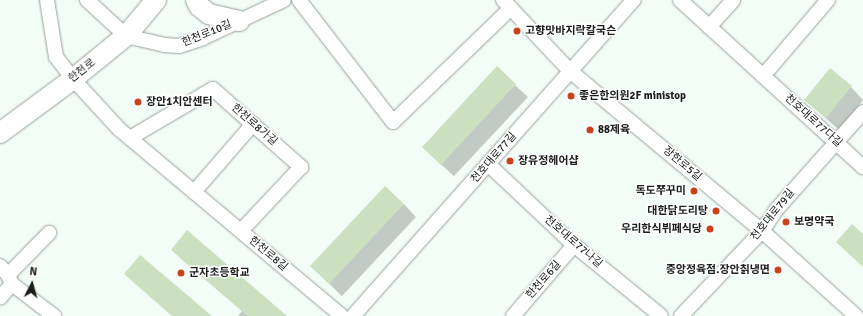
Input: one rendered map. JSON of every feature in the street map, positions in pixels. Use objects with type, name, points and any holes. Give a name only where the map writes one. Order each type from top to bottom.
[{"type":"main road","name":"한천로","points":[[0,133],[73,79],[126,36],[156,0]]},
{"type":"main road","points":[[196,0],[199,6],[209,14],[239,22]]},
{"type":"street","name":"한천로8길","points":[[47,0],[56,57],[73,79],[119,129],[342,316]]},
{"type":"street","points":[[87,0],[126,36]]},
{"type":"street","name":"한천로10길","points":[[126,36],[164,45],[179,46],[239,22],[284,0]]},
{"type":"street","name":"장한로5길","points":[[299,0],[393,122],[507,4],[570,71],[762,231],[856,316]]},
{"type":"street","name":"천호대로77길","points":[[353,316],[634,0]]},
{"type":"street","name":"천호대로77다길","points":[[680,0],[863,167]]},
{"type":"street","points":[[709,27],[733,0]]},
{"type":"street","points":[[763,76],[828,0]]},
{"type":"street","name":"한천로8가길","points":[[130,138],[213,89],[301,167],[241,231]]},
{"type":"street","name":"천호대로79길","points":[[681,316],[762,231],[776,210],[863,112]]},
{"type":"street","points":[[194,192],[253,124]]},
{"type":"street","name":"천호대로77나길","points":[[488,164],[574,245],[660,316]]},
{"type":"street","points":[[0,298],[7,275],[50,233]]},
{"type":"street","name":"한천로6길","points":[[513,316],[574,245]]},
{"type":"street","points":[[7,275],[54,316]]},
{"type":"building","points":[[497,66],[516,84],[441,165],[422,147]]},
{"type":"building","points":[[830,68],[852,86],[826,118],[804,100]]},
{"type":"building","points":[[385,186],[404,204],[329,284],[310,266]]},
{"type":"building","points":[[852,224],[863,234],[863,267],[836,242]]},
{"type":"building","points":[[187,230],[287,316],[248,316],[171,250]]},
{"type":"building","points":[[140,255],[212,316],[172,316],[124,274]]},
{"type":"place","name":"고향맛바지락칼국슨","points":[[517,31]]},
{"type":"place","name":"좋은한의원2F ministop","points":[[571,96]]},
{"type":"place","name":"장안1치안센터","points":[[138,102]]},
{"type":"place","name":"88제육","points":[[590,130]]},
{"type":"place","name":"장유정헤어샵","points":[[510,161]]},
{"type":"place","name":"독도쭈꾸미","points":[[694,191]]},
{"type":"place","name":"대한닭도리탕","points":[[716,211]]},
{"type":"place","name":"보명약국","points":[[786,222]]},
{"type":"place","name":"우리한식뷔페식당","points":[[710,229]]},
{"type":"place","name":"중앙정육점.장안칡냉면","points":[[778,270]]},
{"type":"place","name":"군자초등학교","points":[[181,273]]}]
